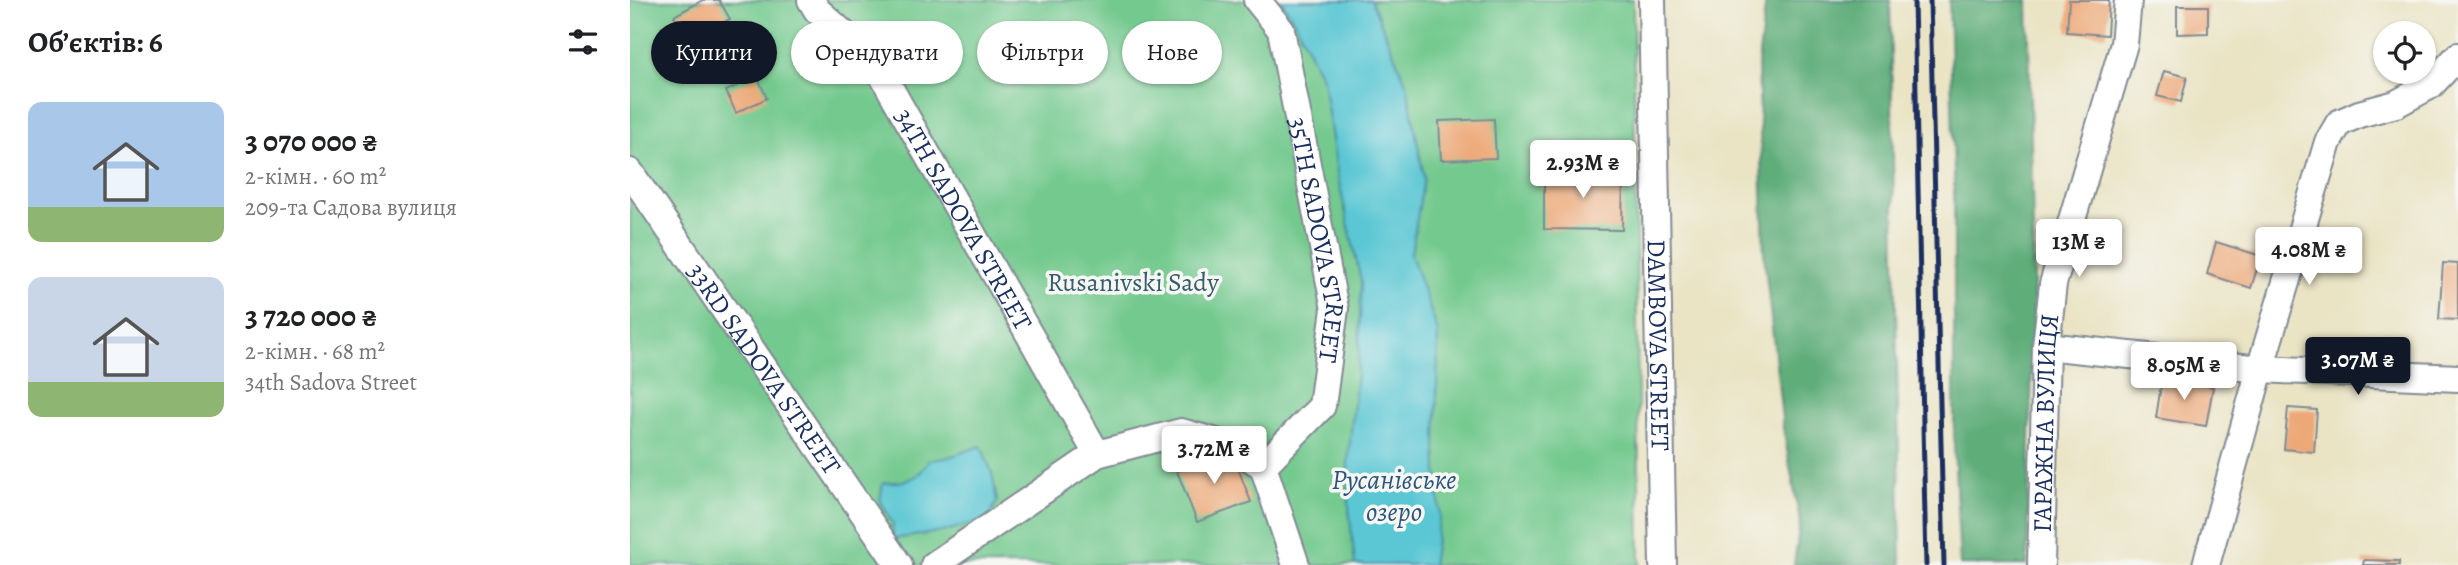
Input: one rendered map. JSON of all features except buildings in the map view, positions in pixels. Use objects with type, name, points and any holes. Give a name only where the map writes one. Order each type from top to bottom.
[{"type":"street","name":"34TH SADOVA STREET","points":[[811,0],[817,10],[874,62],[1097,454]]},
{"type":"street","name":"35TH SADOVA STREET","points":[[1257,0],[1281,30],[1335,309],[1322,406],[1263,466]]},
{"type":"street","name":"DAMBOVA STREET","points":[[1652,0],[1663,565]]},
{"type":"street","name":"ГАРАЖНА ВУЛИЦЯ","points":[[2041,565],[2046,346],[2053,284],[2124,44],[2128,0]]},
{"type":"street","points":[[2206,565],[2260,369],[2328,142],[2339,122],[2396,104],[2431,85],[2458,56]]},
{"type":"street","name":"33RD SADOVA STREET","points":[[630,173],[899,565]]},
{"type":"street","points":[[2046,346],[2260,369],[2458,378]]},
{"type":"street","points":[[934,565],[1097,454],[1181,432],[1231,446],[1263,466],[1296,565]]},
{"type":"green space","name":"Rusanivski Sady","points":[[630,0],[1633,0],[1640,565],[630,565]]},
{"type":"green space","points":[[1766,0],[1890,0],[1901,565],[1794,565],[1800,522],[1783,427],[1764,255],[1758,63]]},
{"type":"green space","points":[[1949,0],[2028,0],[2034,280],[2027,565],[1960,565],[1954,447],[1954,175]]},
{"type":"water","name":"Русанівське озеро","points":[[1281,0],[1371,0],[1407,85],[1424,178],[1411,254],[1438,332],[1436,450],[1440,515],[1432,565],[1355,565],[1349,508],[1348,461],[1359,353],[1361,281],[1338,178],[1323,80]]},
{"type":"water","points":[[981,446],[992,473],[997,502],[987,520],[941,532],[892,539],[893,524],[880,500],[883,483],[910,479],[925,467],[929,460],[946,458]]},
{"type":"railway","points":[[1914,0],[1926,565]]},
{"type":"railway","points":[[1930,0],[1944,565]]}]
